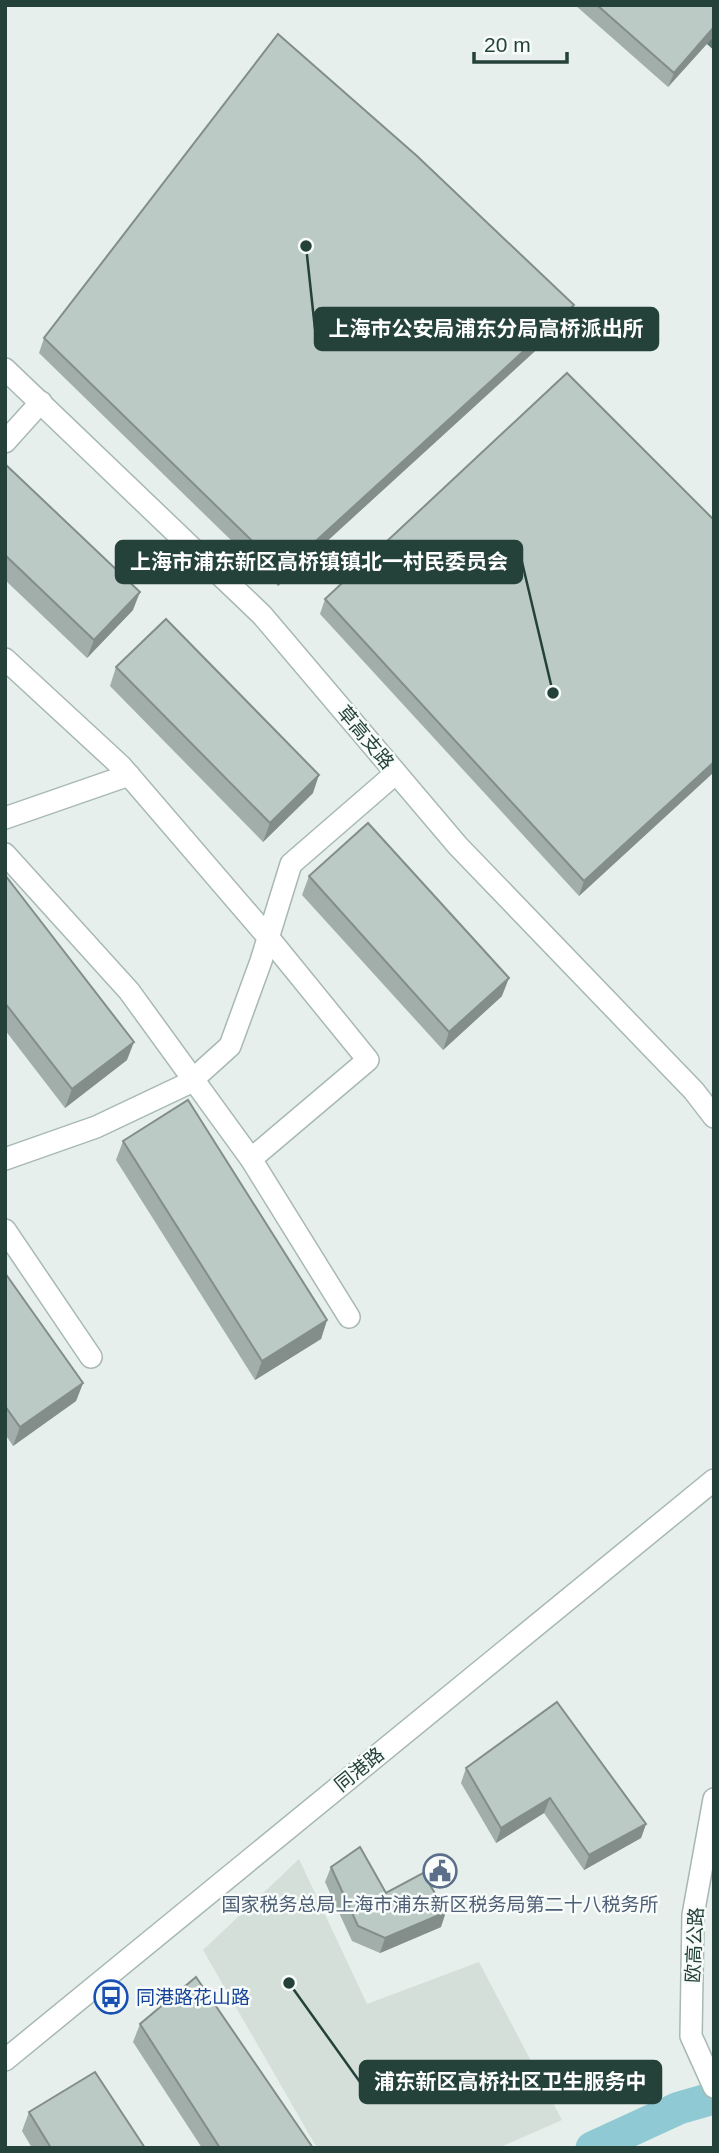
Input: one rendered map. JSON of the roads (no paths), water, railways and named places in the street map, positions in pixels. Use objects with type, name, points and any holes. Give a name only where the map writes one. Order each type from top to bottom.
[{"type":"street","name":"草高支路","points":[[5,369],[262,615],[458,846],[694,1091],[714,1117]]},
{"type":"street","points":[[5,442],[41,402]]},
{"type":"street","points":[[5,659],[129,775],[268,937],[368,1060],[251,1159]]},
{"type":"street","points":[[5,1159],[96,1127],[193,1080],[230,1046],[291,864],[396,773]]},
{"type":"street","points":[[5,818],[129,775]]},
{"type":"street","points":[[5,854],[130,991],[251,1159],[349,1317]]},
{"type":"street","points":[[5,1230],[91,1357]]},
{"type":"street","name":"同港路","points":[[5,2060],[714,1480]]},
{"type":"street","name":"欧高公路","points":[[714,1799],[693,1915],[691,2036],[714,2087]]},
{"type":"waterway","points":[[592,2148],[679,2108],[714,2098]]},
{"type":"railway","points":[[669,5],[714,45]]},
{"type":"place","name":"上海市公安局浦东分局高桥派出所","points":[[306,246]]},
{"type":"place","name":"上海市浦东新区高桥镇镇北一村民委员会","points":[[553,693]]},
{"type":"place","name":"国家税务总局上海市浦东新区税务局第二十八税务所","points":[[440,1871]]},
{"type":"place","name":"浦东新区高桥社区卫生服务中","points":[[289,1983]]},
{"type":"place","name":"同港路花山路","points":[[111,1997]]}]
